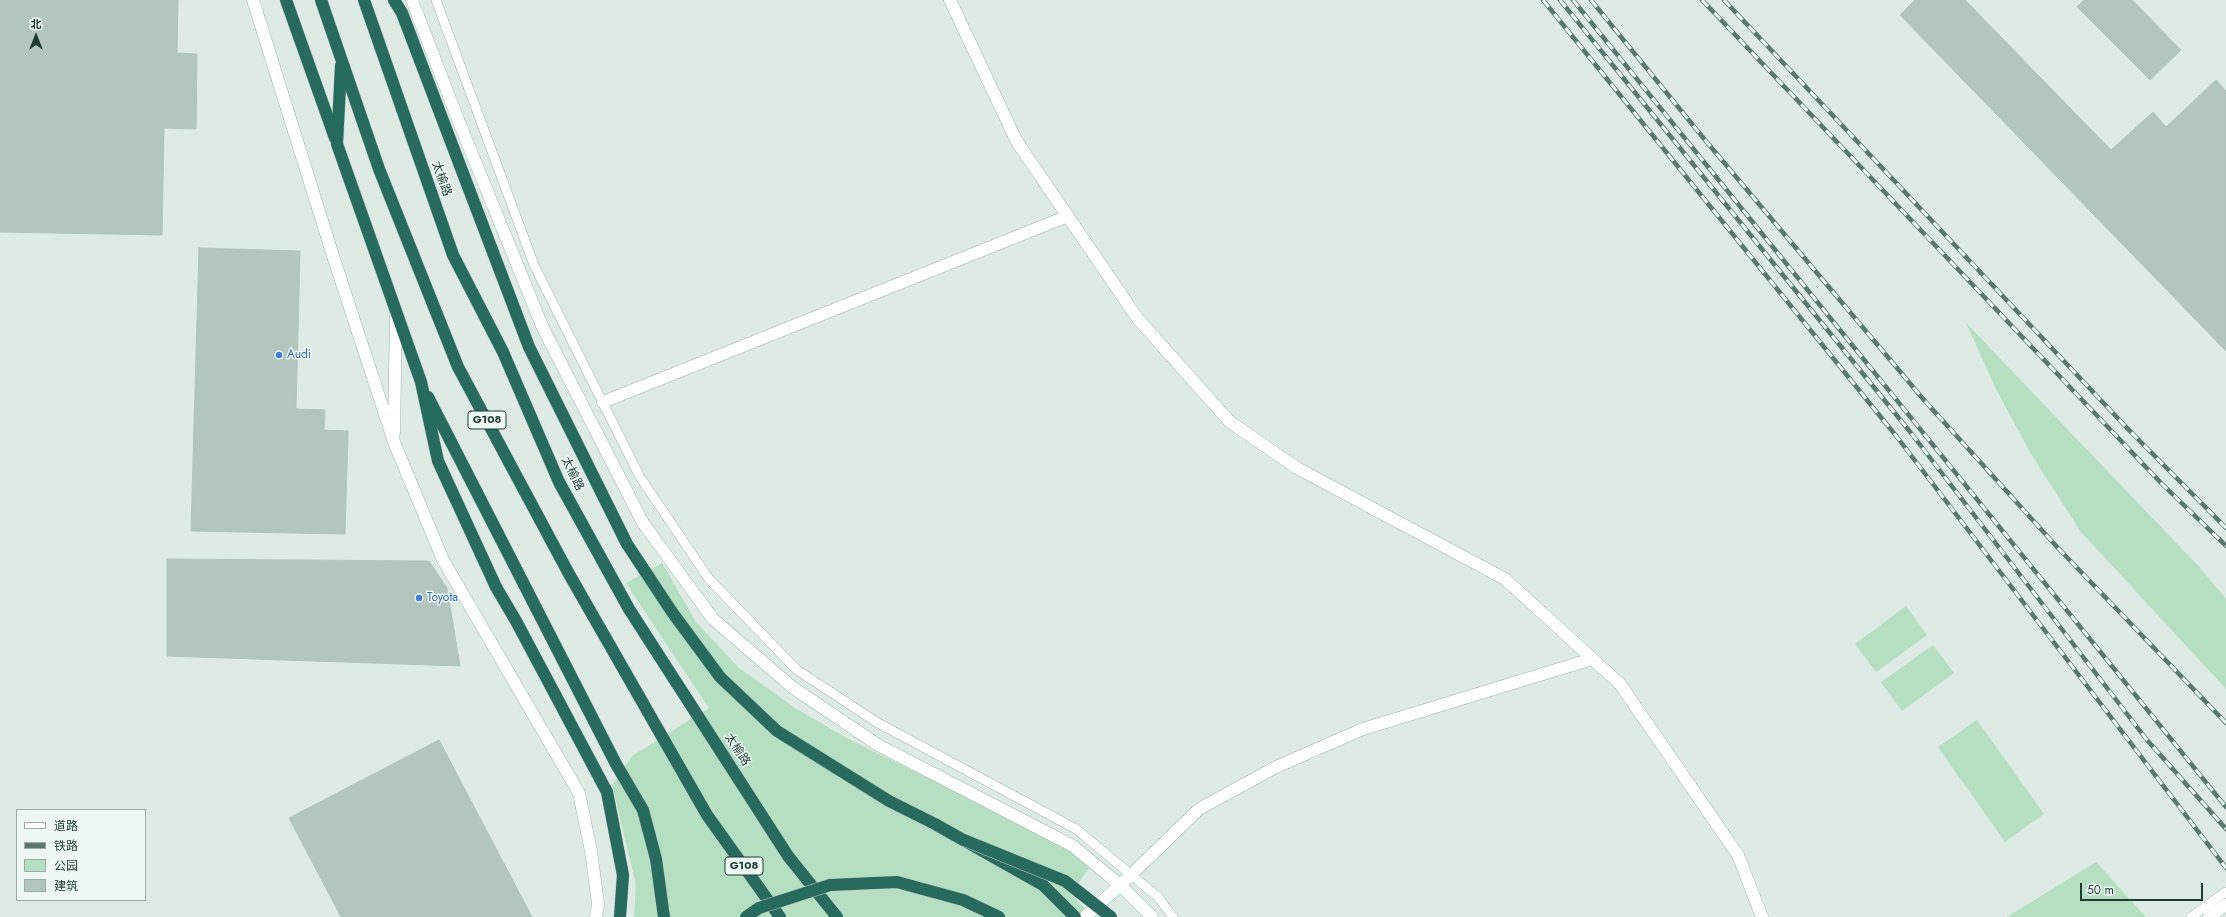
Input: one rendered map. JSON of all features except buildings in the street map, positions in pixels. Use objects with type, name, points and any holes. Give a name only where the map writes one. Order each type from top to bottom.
[{"type":"highway","points":[[286,0],[421,382],[616,764],[643,810],[656,859],[664,917]]},
{"type":"highway","name":"G108","points":[[321,0],[379,169],[458,366],[569,574],[707,815],[780,917]]},
{"type":"highway","name":"太榆路","points":[[364,0],[454,255],[503,352],[559,482],[629,609],[788,856],[837,917]]},
{"type":"highway","points":[[394,0],[404,21],[529,347],[627,544],[672,612],[720,677],[777,730],[889,801],[964,840],[1043,885],[1075,917]]},
{"type":"highway","points":[[337,144],[341,59]]},
{"type":"highway","points":[[421,382],[438,461],[496,587],[516,621],[607,792],[623,875],[620,917]]},
{"type":"highway","points":[[964,840],[1065,881],[1111,917]]},
{"type":"highway","points":[[746,917],[759,908],[830,885],[897,882],[963,900],[999,917]]},
{"type":"main road","points":[[253,0],[334,259],[394,442],[443,560],[578,793],[591,851],[598,904],[596,917]]},
{"type":"main road","points":[[412,0],[459,122],[543,328],[643,523],[713,619],[792,687],[878,745],[1073,846],[1120,885],[1152,917]]},
{"type":"main road","points":[[950,0],[1017,142],[1138,319],[1230,422],[1297,468],[1505,579],[1620,684],[1738,855],[1762,917]]},
{"type":"main road","points":[[602,402],[1068,216]]},
{"type":"main road","points":[[394,442],[396,312]]},
{"type":"main road","points":[[1085,917],[1199,808],[1276,767],[1363,729],[1592,659]]},
{"type":"main road","points":[[2209,917],[2226,905]]},
{"type":"lane","points":[[436,0],[534,265],[640,477],[709,580],[797,670],[878,723],[1076,829],[1158,897],[1173,917]]},
{"type":"lane","points":[[2191,917],[2226,892]]},
{"type":"green space","points":[[1966,323],[2202,570],[2226,599],[2226,689],[2081,532],[2031,454],[1997,391]]},
{"type":"green space","points":[[662,563],[696,622],[738,667],[795,708],[852,741],[998,812],[1068,849],[1090,867],[1071,894],[1093,917],[634,917],[636,884],[612,785],[632,756],[709,708],[626,583]]},
{"type":"green space","points":[[1906,606],[1927,635],[1876,672],[1855,644]]},
{"type":"green space","points":[[1933,645],[1954,673],[1902,711],[1881,682]]},
{"type":"green space","points":[[1977,720],[2044,814],[2005,842],[1938,747]]},
{"type":"green space","points":[[2096,862],[2146,917],[2007,917]]},
{"type":"railway","points":[[1543,0],[1897,437],[2226,868]]},
{"type":"railway","points":[[1560,0],[1911,433],[2147,740],[2226,829]]},
{"type":"railway","points":[[1573,0],[2226,807]]},
{"type":"railway","points":[[1591,0],[1705,140],[1924,400],[2058,548],[2226,723]]},
{"type":"railway","points":[[1702,0],[2162,484],[2226,546]]},
{"type":"railway","points":[[1724,0],[2127,428],[2226,528]]},
{"type":"place","name":"Audi","points":[[279,355]]},
{"type":"place","name":"Toyota","points":[[419,598]]}]
